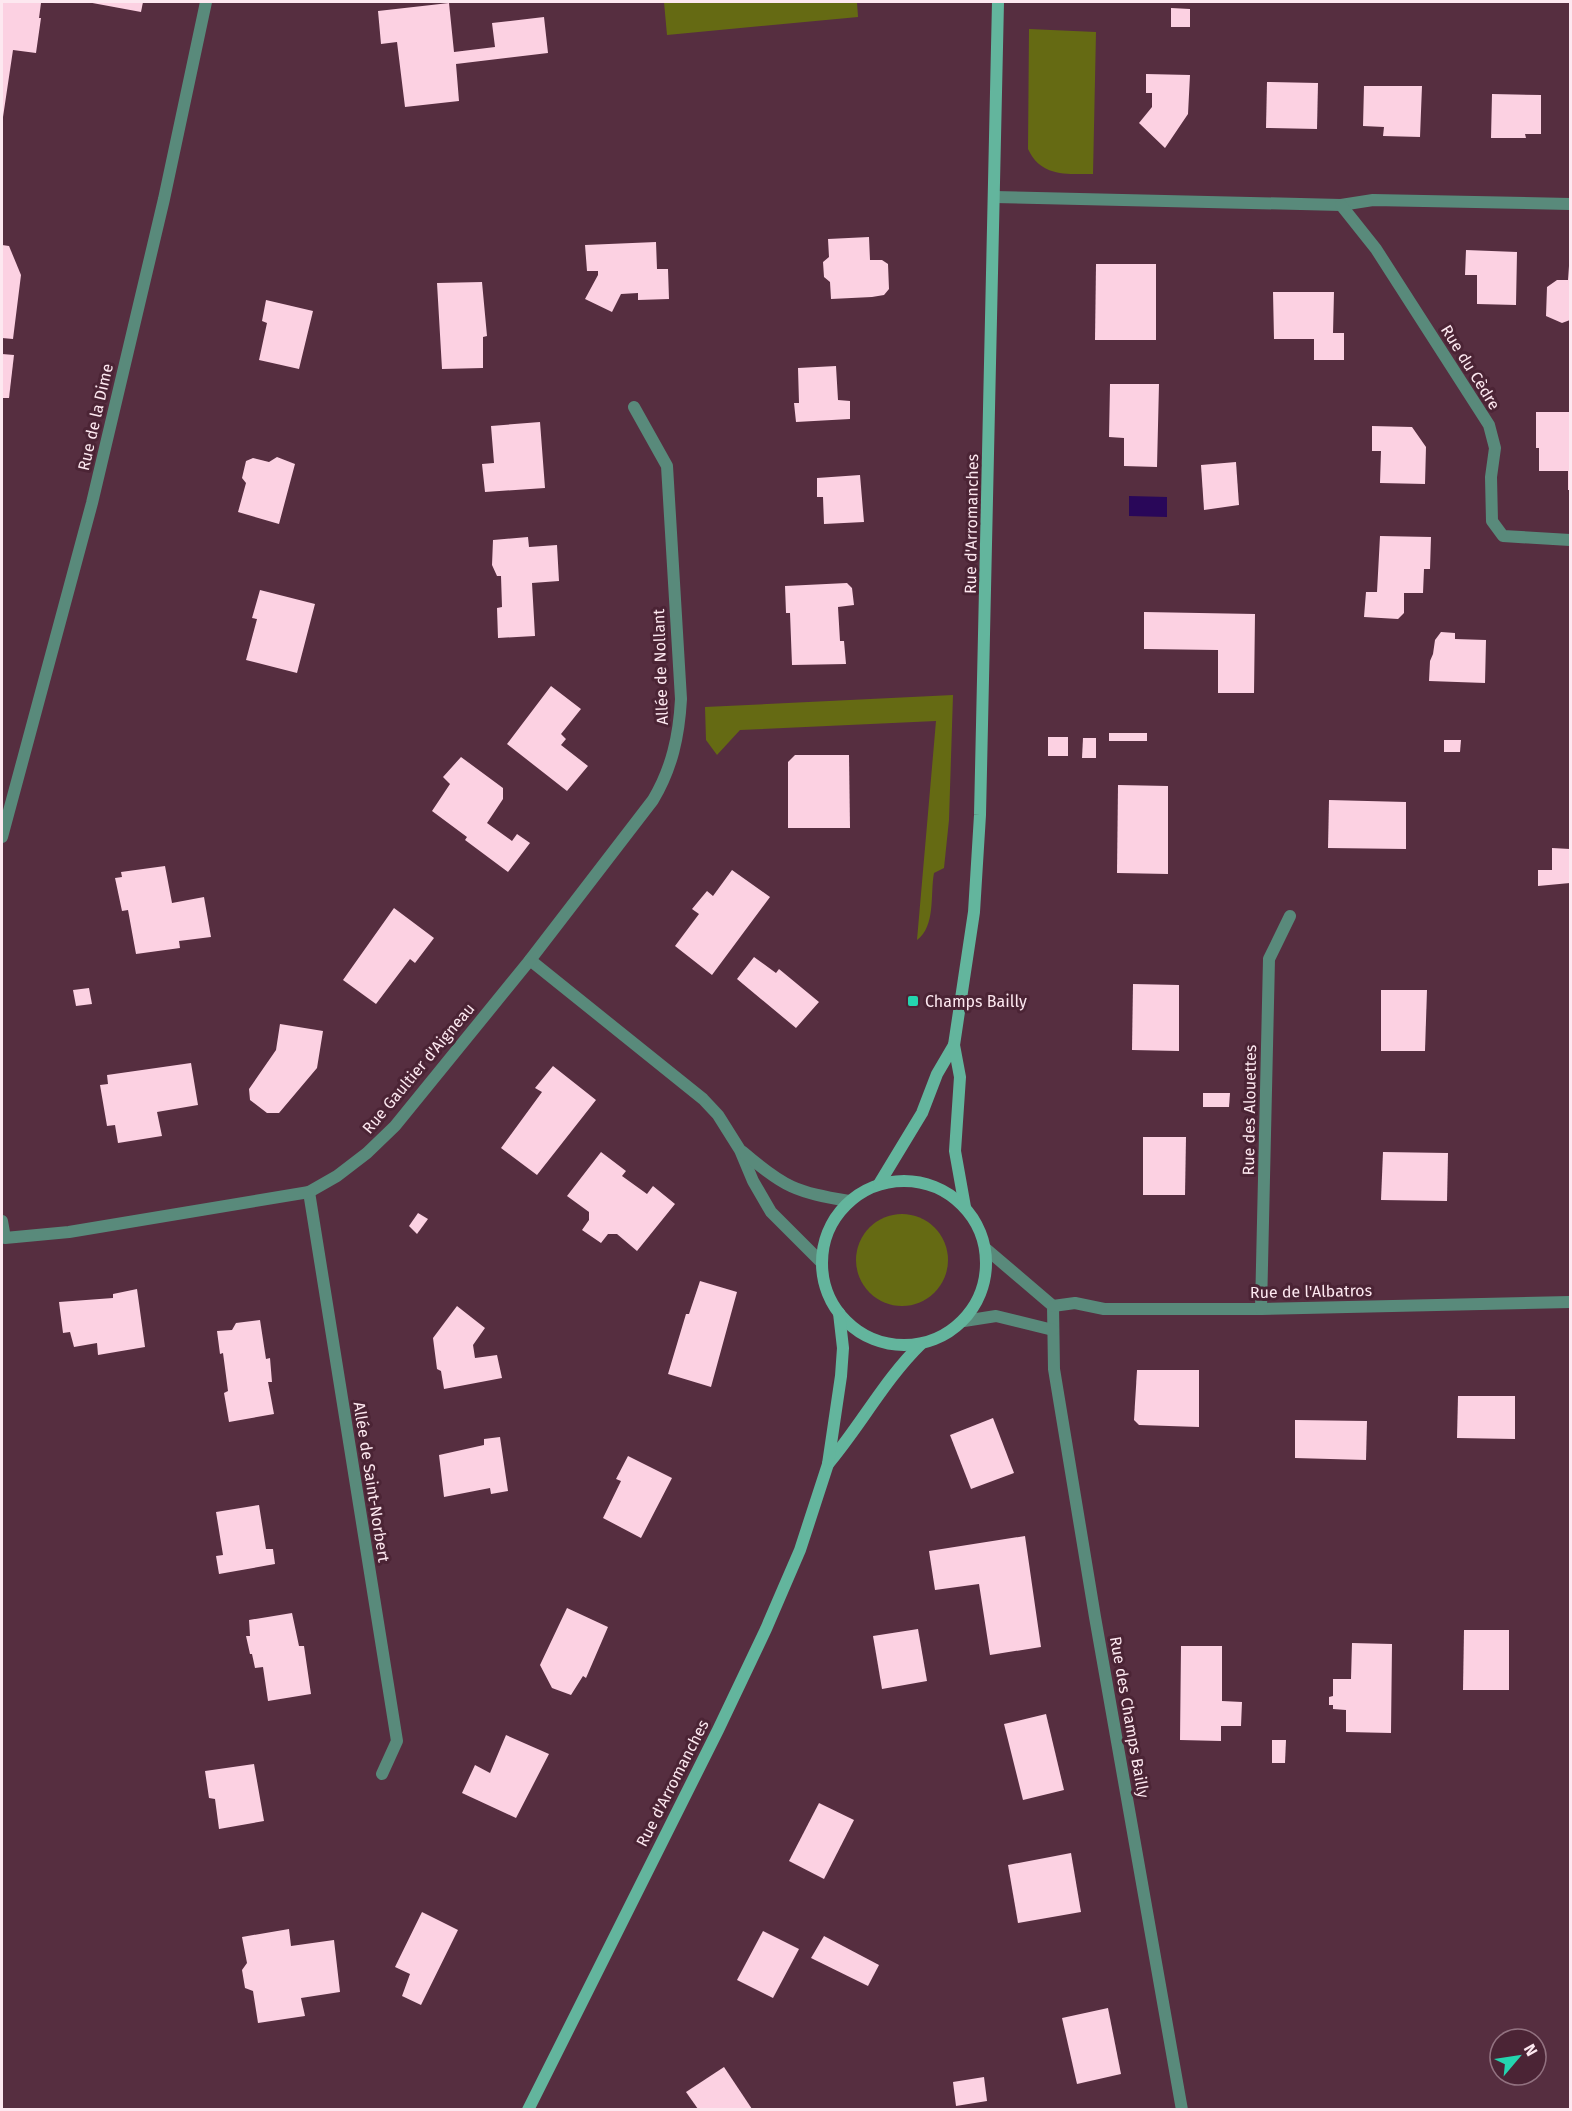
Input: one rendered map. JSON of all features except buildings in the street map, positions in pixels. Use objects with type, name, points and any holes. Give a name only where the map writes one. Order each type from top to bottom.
[{"type":"main road","name":"Rue d'Arromanches","points":[[965,1207],[955,1150],[960,1077],[954,1045],[974,912],[980,815],[998,2]]},
{"type":"main road","name":"Rue d'Arromanches","points":[[879,1184],[922,1113],[937,1074],[954,1045]]},
{"type":"main road","points":[[902,1180],[925,1183],[947,1192],[965,1207],[978,1226],[986,1248],[986,1279],[981,1294],[963,1321],[936,1339],[921,1344],[890,1344],[862,1334],[839,1313],[824,1281],[822,1263],[829,1229],[849,1201],[879,1184],[902,1180]]},
{"type":"main road","name":"Rue d'Arromanches","points":[[528,2109],[766,1629],[800,1550],[828,1464],[841,1376],[843,1348],[839,1313]]},
{"type":"main road","name":"Rue d'Arromanches","points":[[828,1464],[854,1434],[901,1363],[921,1344]]},
{"type":"street","name":"Rue de la Dime","points":[[2,837],[92,503],[164,199],[206,2]]},
{"type":"street","points":[[994,197],[1341,205],[1373,200],[1570,204]]},
{"type":"street","name":"Rue du Cèdre","points":[[1341,205],[1376,249],[1489,425],[1495,448],[1491,477],[1492,521],[1503,536],[1570,540]]},
{"type":"street","name":"Allée de Nollant","points":[[530,960],[653,800],[666,779],[679,730],[681,699],[667,466],[634,407]]},
{"type":"street","name":"Rue des Alouettes","points":[[1261,1309],[1269,960],[1290,916]]},
{"type":"street","points":[[530,960],[703,1099],[718,1115],[740,1150],[753,1181],[771,1212],[822,1263]]},
{"type":"street","name":"Rue Gaultier d'Aigneau","points":[[2,1221],[5,1238],[69,1232],[309,1192],[337,1176],[367,1154],[395,1126],[530,960]]},
{"type":"street","points":[[740,1150],[785,1185],[801,1192],[849,1201]]},
{"type":"street","name":"Allée de Saint-Norbert","points":[[309,1192],[397,1741],[382,1774]]},
{"type":"street","points":[[986,1248],[1053,1306]]},
{"type":"street","name":"Rue de l'Albatros","points":[[1053,1306],[1075,1303],[1104,1309],[1261,1309],[1570,1302]]},
{"type":"street","name":"Rue des Champs Bailly","points":[[1053,1306],[1054,1370],[1182,2109]]},
{"type":"street","points":[[963,1321],[996,1316],[1053,1330]]},
{"type":"shaded area","points":[[664,2],[857,2],[858,17],[667,35]]},
{"type":"shaded area","points":[[1029,29],[1096,32],[1093,174],[1064,173],[1047,169],[1033,158],[1028,149]]},
{"type":"shaded area","points":[[1129,496],[1167,497],[1167,517],[1129,516]]},
{"type":"shaded area","points":[[953,695],[949,820],[944,868],[934,873],[930,918],[923,934],[917,940],[936,721],[740,730],[717,755],[706,740],[705,707]]},
{"type":"shaded area","points":[[902,1214],[920,1218],[934,1228],[944,1242],[948,1260],[944,1278],[934,1292],[920,1302],[902,1306],[884,1302],[870,1292],[860,1278],[856,1260],[860,1242],[870,1228],[884,1218]]},
{"type":"place","name":"Champs Bailly","points":[[913,1001]]}]
